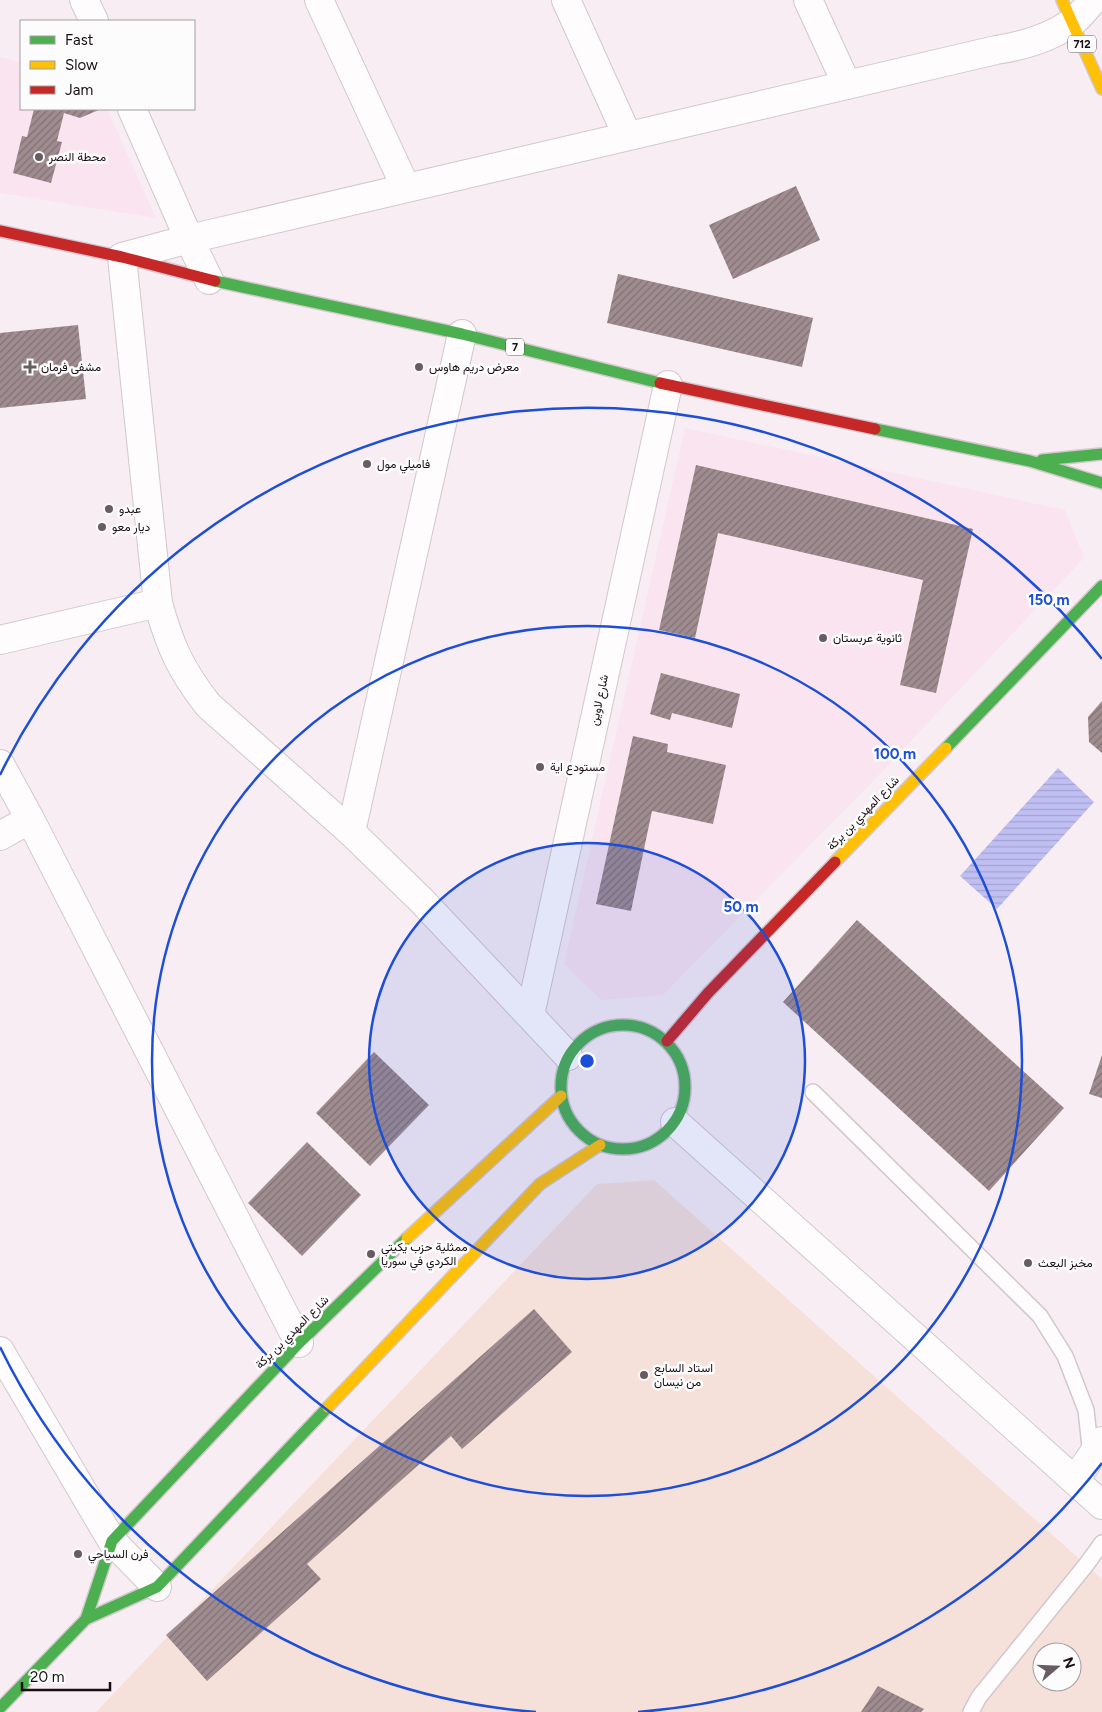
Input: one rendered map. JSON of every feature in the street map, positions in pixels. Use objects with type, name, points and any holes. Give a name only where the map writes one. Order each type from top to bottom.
[{"type":"main road","name":"712","points":[[1067,11],[1102,89]]},
{"type":"main road","name":"7","points":[[0,231],[122,257],[209,280],[462,334],[668,385],[1030,461],[1102,483]]},
{"type":"main road","name":"7","points":[[1030,461],[1102,454]]},
{"type":"main road","name":"شارع المهدي بن بركة","points":[[667,1041],[708,993],[1102,586]]},
{"type":"main road","points":[[614,1024],[633,1024],[651,1030],[667,1041],[680,1059],[686,1080],[684,1102],[675,1122],[660,1138],[642,1147],[621,1150],[600,1145],[582,1134],[568,1117],[561,1096],[562,1075],[568,1056],[580,1041],[595,1030],[614,1024]]},
{"type":"main road","name":"شارع المهدي بن بركة","points":[[86,1619],[112,1541],[299,1343],[390,1254],[561,1096]]},
{"type":"main road","name":"شارع المهدي بن بركة","points":[[0,1708],[86,1619],[157,1587],[540,1184],[600,1145]]},
{"type":"street","points":[[84,0],[94,20]]},
{"type":"street","points":[[319,0],[406,188]]},
{"type":"street","points":[[566,0],[627,135]]},
{"type":"street","points":[[808,0],[847,85]]},
{"type":"street","points":[[568,1056],[422,902],[351,832],[208,705],[192,684],[178,660],[168,638],[158,603],[122,257],[189,239],[627,135],[996,50],[1023,46],[1049,36],[1067,11],[1093,0]]},
{"type":"street","points":[[132,110],[209,280]]},
{"type":"street","points":[[351,832],[462,334]]},
{"type":"street","name":"شارع لاوين","points":[[530,1014],[668,385]]},
{"type":"street","points":[[0,640],[158,603]]},
{"type":"street","points":[[0,764],[299,1343]]},
{"type":"street","points":[[0,836],[30,819]]},
{"type":"street","points":[[675,1122],[1102,1505]]},
{"type":"street","points":[[0,1351],[112,1541],[157,1587]]},
{"type":"street","points":[[1075,1480],[1097,1449]]},
{"type":"lane","points":[[813,1092],[1040,1316],[1065,1356],[1086,1410],[1097,1449]]},
{"type":"lane","points":[[971,1712],[979,1697],[1102,1544]]},
{"type":"shaded area","name":"محطة النصر","points":[[0,57],[20,63],[20,110],[107,110],[156,218],[0,193]]},
{"type":"shaded area","name":"ثانوية عربستان","points":[[685,428],[1065,510],[1084,558],[873,781],[663,995],[601,1000],[564,964]]},
{"type":"shaded area","name":"استاد السابع من نيسان","points":[[654,1180],[1102,1579],[1102,1712],[96,1712],[597,1184]]},
{"type":"water","points":[[1058,768],[1094,802],[997,909],[960,876]]},
{"type":"building","points":[[34,110],[99,110],[80,118],[64,113],[57,141],[62,142],[51,183],[13,173],[22,136],[27,137]]},
{"type":"building","points":[[796,186],[820,240],[733,279],[709,225]]},
{"type":"building","points":[[618,274],[813,318],[802,367],[607,323]]},
{"type":"building","points":[[78,325],[86,399],[0,408],[0,333]]},
{"type":"building","points":[[696,465],[973,529],[936,693],[900,685],[923,580],[718,533],[695,638],[659,630]]},
{"type":"building","points":[[661,673],[740,694],[732,728],[672,713],[670,720],[650,714]]},
{"type":"building","points":[[1102,701],[1102,753],[1089,742],[1088,717]]},
{"type":"building","points":[[633,736],[668,744],[667,752],[726,765],[713,824],[652,811],[631,911],[596,904]]},
{"type":"building","points":[[857,920],[1064,1108],[989,1191],[783,1002]]},
{"type":"building","points":[[374,1052],[429,1105],[370,1166],[316,1113]]},
{"type":"building","points":[[1102,1055],[1102,1098],[1089,1094]]},
{"type":"building","points":[[307,1142],[361,1195],[302,1256],[248,1203]]},
{"type":"building","points":[[534,1309],[572,1352],[462,1449],[451,1436],[307,1564],[321,1579],[207,1681],[166,1635]]},
{"type":"building","points":[[878,1686],[924,1709],[921,1712],[861,1712]]},
{"type":"traffic: fast","points":[[215,281],[462,334],[660,383]]},
{"type":"traffic: fast","points":[[875,429],[1030,461],[1102,483]]},
{"type":"traffic: fast","points":[[1042,460],[1102,454]]},
{"type":"traffic: fast","points":[[946,748],[1102,586]]},
{"type":"traffic: fast","points":[[623,1025],[647,1029],[667,1043],[681,1063],[685,1087],[681,1111],[667,1131],[647,1145],[623,1149],[599,1145],[579,1131],[565,1111],[561,1087],[565,1063],[579,1043],[599,1029],[623,1025]]},
{"type":"traffic: fast","points":[[86,1619],[112,1541],[299,1343],[407,1238]]},
{"type":"traffic: fast","points":[[0,1708],[86,1619],[157,1587],[328,1407]]},
{"type":"traffic: slow","points":[[1062,0],[1102,89]]},
{"type":"traffic: slow","points":[[835,862],[946,748]]},
{"type":"traffic: slow","points":[[407,1238],[561,1096]]},
{"type":"traffic: slow","points":[[328,1407],[540,1184],[600,1145]]},
{"type":"traffic: jam","points":[[0,231],[122,257],[215,281]]},
{"type":"traffic: jam","points":[[660,383],[875,429]]},
{"type":"traffic: jam","points":[[667,1041],[708,993],[835,862]]},
{"type":"place","name":"محطة النصر","points":[[39,157]]},
{"type":"place","name":"مشفى فرمان","points":[[30,367]]},
{"type":"place","name":"معرض دريم هاوس","points":[[419,367]]},
{"type":"place","name":"فاميلي مول","points":[[367,464]]},
{"type":"place","name":"عبدو","points":[[109,509]]},
{"type":"place","name":"ديار معو","points":[[102,527]]},
{"type":"place","name":"ثانوية عربستان","points":[[823,638]]},
{"type":"place","name":"مستودع اية","points":[[540,767]]},
{"type":"place","name":"ممثلية حزب يكيتي الكردي في سوريا","points":[[371,1254]]},
{"type":"place","name":"مخبز البعث","points":[[1028,1263]]},
{"type":"place","name":"استاد السابع من نيسان","points":[[644,1375]]},
{"type":"place","name":"فرن السياحي","points":[[78,1554]]}]
